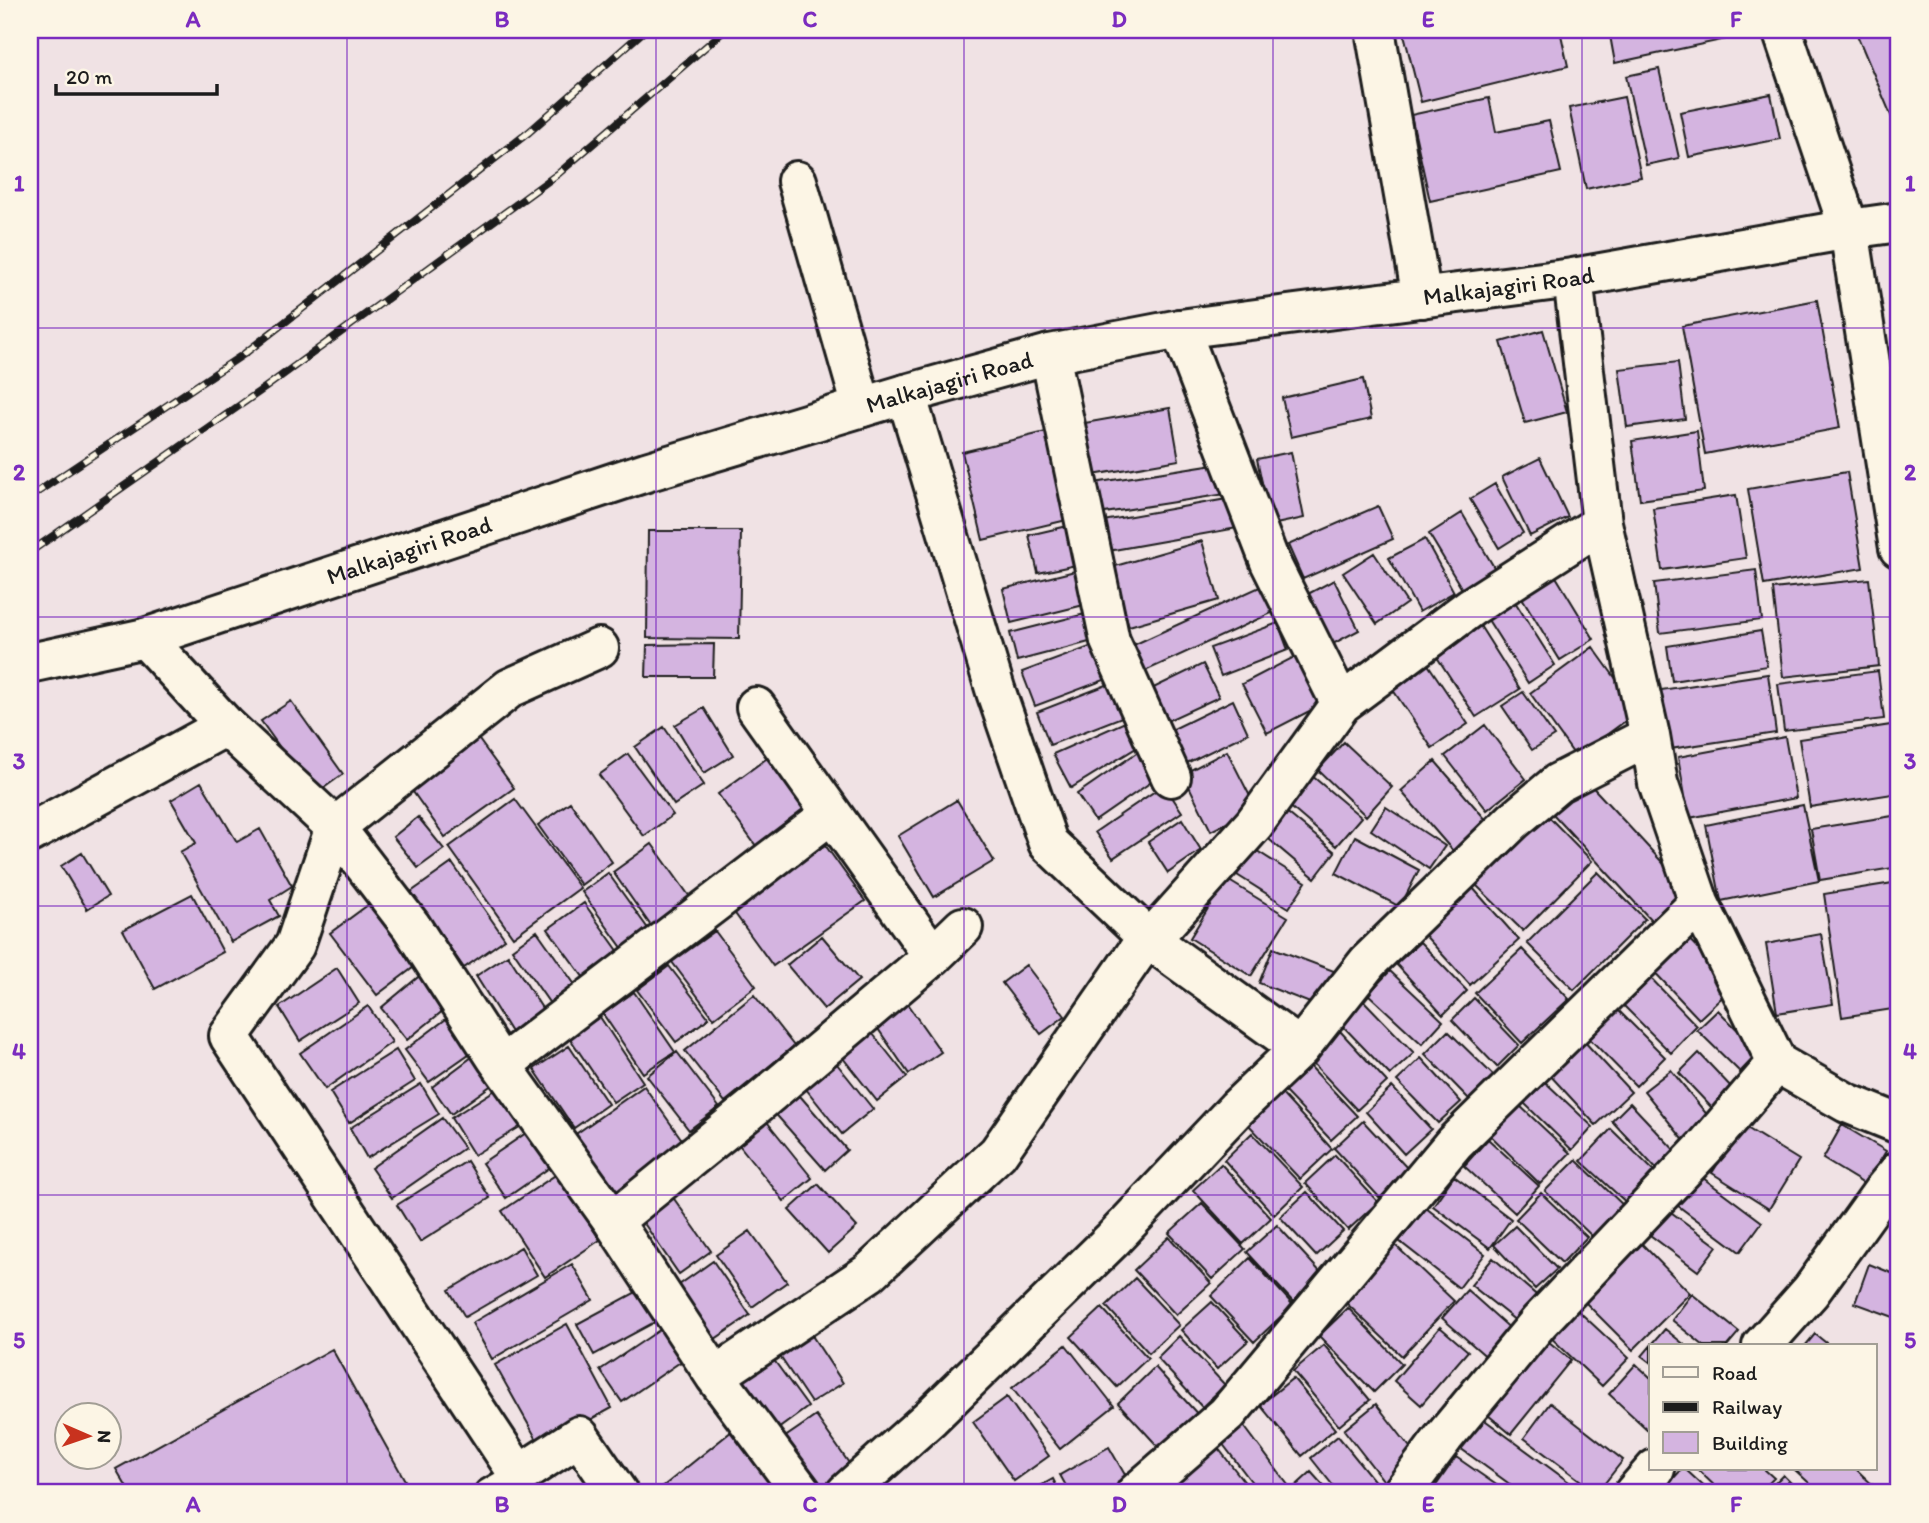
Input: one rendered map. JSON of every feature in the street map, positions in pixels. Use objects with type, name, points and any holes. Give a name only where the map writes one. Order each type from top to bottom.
[{"type":"street","points":[[1375,30],[1422,298]]},
{"type":"street","points":[[1782,30],[1849,229],[1899,548]]},
{"type":"street","points":[[797,181],[862,407]]},
{"type":"street","name":"Malkajagiri Road","points":[[30,663],[145,638],[646,471],[1050,354],[1180,329],[1573,278],[1899,222]]},
{"type":"street","points":[[1573,278],[1602,523],[1658,783],[1699,903],[1776,1063],[1847,1103],[1899,1124]]},
{"type":"street","points":[[1180,329],[1270,562],[1341,704]]},
{"type":"street","points":[[1050,354],[1110,641],[1171,777]]},
{"type":"street","points":[[906,394],[996,692],[1048,843],[1150,940],[1300,1048]]},
{"type":"street","points":[[715,1376],[869,1273],[998,1153],[1137,952],[1254,824],[1341,704],[1471,607],[1602,523]]},
{"type":"street","points":[[145,638],[226,726],[335,827],[411,926],[502,1065],[613,1222],[715,1376],[802,1493]]},
{"type":"street","points":[[599,648],[510,688],[335,827],[295,944],[229,1036],[503,1484],[579,1436],[618,1493]]},
{"type":"street","points":[[756,707],[933,956]]},
{"type":"street","points":[[30,833],[226,726]]},
{"type":"street","points":[[846,1493],[930,1417],[1102,1249],[1300,1048],[1368,962],[1513,821],[1558,783],[1650,736]]},
{"type":"street","points":[[502,1065],[831,814]]},
{"type":"street","points":[[1136,1493],[1227,1414],[1454,1143],[1699,903]]},
{"type":"street","points":[[613,1222],[933,956],[963,927]]},
{"type":"street","points":[[1402,1493],[1444,1437],[1539,1322],[1705,1147],[1776,1063]]},
{"type":"street","points":[[1764,1344],[1811,1291],[1899,1171]]},
{"type":"street","points":[[1634,1493],[1654,1470]]},
{"type":"building","points":[[1403,30],[1560,30],[1568,66],[1421,102]]},
{"type":"building","points":[[1609,30],[1724,30],[1726,39],[1615,63]]},
{"type":"building","points":[[1855,30],[1899,30],[1899,123],[1895,125]]},
{"type":"building","points":[[1659,69],[1679,158],[1646,165],[1626,76]]},
{"type":"building","points":[[1771,94],[1780,139],[1689,157],[1680,112]]},
{"type":"building","points":[[1624,97],[1641,177],[1586,189],[1569,108]]},
{"type":"building","points":[[1489,98],[1496,132],[1549,121],[1561,172],[1430,201],[1411,115]]},
{"type":"building","points":[[1817,300],[1840,428],[1705,454],[1682,326]]},
{"type":"building","points":[[1543,330],[1567,412],[1525,423],[1501,342]]},
{"type":"building","points":[[1678,362],[1685,419],[1627,427],[1619,369]]},
{"type":"building","points":[[1363,379],[1371,419],[1291,437],[1282,398]]},
{"type":"building","points":[[1170,408],[1179,460],[1087,476],[1079,424]]},
{"type":"building","points":[[1050,431],[1071,519],[983,540],[962,452]]},
{"type":"building","points":[[1697,431],[1704,491],[1640,500],[1632,441]]},
{"type":"building","points":[[1291,452],[1304,518],[1271,525],[1257,459]]},
{"type":"building","points":[[1540,458],[1568,517],[1530,536],[1502,477]]},
{"type":"building","points":[[1227,462],[1232,493],[1092,515],[1087,484]]},
{"type":"building","points":[[1847,472],[1863,568],[1764,585],[1748,489]]},
{"type":"building","points":[[1495,484],[1523,533],[1499,548],[1470,499]]},
{"type":"building","points":[[1736,495],[1746,558],[1662,570],[1653,508]]},
{"type":"building","points":[[1238,497],[1243,527],[1108,551],[1103,521]]},
{"type":"building","points":[[1378,506],[1393,539],[1303,579],[1288,545]]},
{"type":"building","points":[[1462,513],[1495,569],[1462,589],[1429,534]]},
{"type":"building","points":[[1072,525],[1081,564],[1038,573],[1029,535]]},
{"type":"building","points":[[648,531],[741,531],[739,639],[647,638]]},
{"type":"building","points":[[1425,539],[1454,592],[1419,612],[1389,558]]},
{"type":"building","points":[[1202,541],[1219,600],[1129,626],[1112,567]]},
{"type":"building","points":[[1374,553],[1407,603],[1377,624],[1343,573]]},
{"type":"building","points":[[1079,570],[1088,604],[1011,623],[1003,589]]},
{"type":"building","points":[[1756,570],[1762,620],[1660,633],[1654,583]]},
{"type":"building","points":[[1555,575],[1594,639],[1560,660],[1521,596]]},
{"type":"building","points":[[1869,579],[1879,666],[1783,677],[1773,589]]},
{"type":"building","points":[[1334,580],[1359,630],[1331,645],[1306,595]]},
{"type":"building","points":[[1266,584],[1278,610],[1141,673],[1129,647]]},
{"type":"building","points":[[1512,597],[1555,665],[1528,683],[1485,615]]},
{"type":"building","points":[[1085,614],[1093,641],[1017,661],[1010,633]]},
{"type":"building","points":[[1477,621],[1520,689],[1476,717],[1433,651]]},
{"type":"building","points":[[1278,623],[1288,650],[1221,676],[1210,648]]},
{"type":"building","points":[[1761,631],[1767,666],[1672,681],[1667,646]]},
{"type":"building","points":[[714,644],[713,677],[646,677],[647,645]]},
{"type":"building","points":[[1095,645],[1107,679],[1035,706],[1022,672]]},
{"type":"building","points":[[1593,647],[1639,711],[1576,757],[1530,693]]},
{"type":"building","points":[[1300,654],[1325,703],[1267,733],[1242,684]]},
{"type":"building","points":[[1425,660],[1468,724],[1432,748],[1389,684]]},
{"type":"building","points":[[1203,664],[1219,697],[1158,725],[1143,693]]},
{"type":"building","points":[[1878,671],[1884,719],[1784,731],[1778,684]]},
{"type":"building","points":[[1768,674],[1776,733],[1670,749],[1661,690]]},
{"type":"building","points":[[1109,684],[1122,717],[1050,745],[1037,712]]},
{"type":"building","points":[[1523,692],[1554,736],[1532,750],[1502,706]]},
{"type":"building","points":[[1233,700],[1248,733],[1181,766],[1165,733]]},
{"type":"building","points":[[291,701],[343,774],[314,795],[261,721]]},
{"type":"building","points":[[704,708],[733,755],[704,773],[675,725]]},
{"type":"building","points":[[1125,722],[1136,748],[1071,788],[1053,754]]},
{"type":"building","points":[[1485,725],[1526,779],[1487,810],[1445,756]]},
{"type":"building","points":[[1891,725],[1899,793],[1810,807],[1799,739]]},
{"type":"building","points":[[664,727],[704,785],[674,805],[635,747]]},
{"type":"building","points":[[474,733],[514,788],[445,837],[406,782]]},
{"type":"building","points":[[1785,737],[1796,798],[1689,818],[1678,757]]},
{"type":"building","points":[[1344,742],[1392,787],[1366,816],[1318,770]]},
{"type":"building","points":[[1227,751],[1256,808],[1211,831],[1183,774]]},
{"type":"building","points":[[1138,752],[1157,778],[1095,821],[1077,794]]},
{"type":"building","points":[[628,754],[673,815],[644,836],[599,775]]},
{"type":"building","points":[[770,756],[812,816],[762,854],[718,794]]},
{"type":"building","points":[[1435,761],[1487,821],[1453,851],[1401,791]]},
{"type":"building","points":[[1311,775],[1361,817],[1336,846],[1287,804]]},
{"type":"building","points":[[1587,781],[1687,889],[1652,921],[1553,814]]},
{"type":"building","points":[[201,782],[237,842],[260,829],[292,886],[270,900],[279,916],[231,942],[180,852],[196,843],[171,800]]},
{"type":"building","points":[[1164,785],[1182,812],[1113,858],[1095,832]]},
{"type":"building","points":[[515,799],[580,888],[513,937],[449,847]]},
{"type":"building","points":[[957,800],[994,861],[934,897],[898,836]]},
{"type":"building","points":[[570,802],[612,862],[581,885],[538,825]]},
{"type":"building","points":[[1803,805],[1819,881],[1721,901],[1706,825]]},
{"type":"building","points":[[1386,807],[1445,846],[1429,869],[1371,830]]},
{"type":"building","points":[[1284,810],[1335,852],[1315,878],[1264,835]]},
{"type":"building","points":[[1545,813],[1592,861],[1523,931],[1475,884]]},
{"type":"building","points":[[1899,815],[1899,867],[1820,880],[1811,829]]},
{"type":"building","points":[[418,817],[444,849],[418,868],[393,837]]},
{"type":"building","points":[[1182,819],[1201,850],[1168,873],[1148,842]]},
{"type":"building","points":[[1355,836],[1419,870],[1400,907],[1336,873]]},
{"type":"building","points":[[820,838],[865,901],[773,966],[728,904]]},
{"type":"building","points":[[652,844],[690,897],[651,926],[613,872]]},
{"type":"building","points":[[1254,849],[1306,882],[1289,908],[1237,875]]},
{"type":"building","points":[[82,853],[108,896],[87,909],[61,866]]},
{"type":"building","points":[[452,863],[505,939],[464,968],[411,892]]},
{"type":"building","points":[[1598,872],[1645,919],[1574,990],[1527,943]]},
{"type":"building","points":[[608,873],[649,930],[623,949],[582,892]]},
{"type":"building","points":[[1226,879],[1288,917],[1251,976],[1190,938]]},
{"type":"building","points":[[1899,882],[1899,1008],[1842,1017],[1824,894]]},
{"type":"building","points":[[1472,887],[1519,940],[1470,985],[1422,932]]},
{"type":"building","points":[[192,894],[223,952],[155,989],[123,930]]},
{"type":"building","points":[[372,902],[418,964],[377,995],[330,933]]},
{"type":"building","points":[[584,903],[619,952],[584,978],[548,929]]},
{"type":"building","points":[[537,931],[578,989],[553,1008],[512,949]]},
{"type":"building","points":[[715,931],[756,986],[714,1018],[672,962]]},
{"type":"building","points":[[1681,931],[1734,986],[1699,1019],[1647,964]]},
{"type":"building","points":[[1821,934],[1833,1004],[1777,1013],[1766,944]]},
{"type":"building","points":[[822,936],[859,980],[824,1009],[787,965]]},
{"type":"building","points":[[1420,942],[1467,991],[1443,1015],[1396,964]]},
{"type":"building","points":[[1273,948],[1334,971],[1320,1007],[1259,983]]},
{"type":"building","points":[[1522,949],[1569,999],[1522,1043],[1475,993]]},
{"type":"building","points":[[508,955],[547,1016],[514,1037],[476,976]]},
{"type":"building","points":[[1026,965],[1065,1016],[1041,1034],[1002,983]]},
{"type":"building","points":[[669,966],[709,1018],[676,1042],[637,990]]},
{"type":"building","points":[[337,968],[359,1003],[300,1041],[279,1007]]},
{"type":"building","points":[[429,968],[455,1001],[407,1040],[381,1008]]},
{"type":"building","points":[[1390,971],[1443,1021],[1422,1044],[1368,994]]},
{"type":"building","points":[[1644,971],[1697,1026],[1671,1053],[1616,998]]},
{"type":"building","points":[[634,992],[675,1052],[643,1073],[603,1014]]},
{"type":"building","points":[[754,995],[794,1046],[725,1102],[685,1051]]},
{"type":"building","points":[[903,998],[941,1052],[909,1074],[872,1020]]},
{"type":"building","points":[[1474,998],[1519,1045],[1497,1067],[1452,1020]]},
{"type":"building","points":[[1364,1001],[1414,1053],[1390,1075],[1340,1023]]},
{"type":"building","points":[[1613,1005],[1665,1057],[1636,1086],[1585,1034]]},
{"type":"building","points":[[368,1006],[392,1042],[325,1089],[300,1053]]},
{"type":"building","points":[[458,1010],[483,1044],[429,1082],[405,1050]]},
{"type":"building","points":[[1718,1010],[1759,1052],[1740,1072],[1697,1030]]},
{"type":"building","points":[[600,1017],[643,1082],[613,1102],[569,1037]]},
{"type":"building","points":[[869,1029],[907,1077],[877,1101],[839,1053]]},
{"type":"building","points":[[1340,1031],[1387,1082],[1357,1110],[1310,1060]]},
{"type":"building","points":[[1448,1031],[1494,1076],[1470,1100],[1425,1054]]},
{"type":"building","points":[[1583,1040],[1631,1092],[1596,1125],[1548,1073]]},
{"type":"building","points":[[569,1046],[608,1104],[574,1128],[534,1069]]},
{"type":"building","points":[[396,1050],[415,1081],[349,1123],[330,1092]]},
{"type":"building","points":[[480,1051],[500,1079],[451,1114],[432,1087]]},
{"type":"building","points":[[677,1052],[719,1107],[689,1130],[647,1076]]},
{"type":"building","points":[[1699,1053],[1733,1089],[1712,1108],[1679,1073]]},
{"type":"building","points":[[1421,1058],[1461,1102],[1438,1123],[1397,1081]]},
{"type":"building","points":[[833,1059],[873,1109],[842,1134],[802,1084]]},
{"type":"building","points":[[1310,1066],[1357,1116],[1331,1140],[1284,1091]]},
{"type":"building","points":[[1671,1070],[1713,1122],[1686,1143],[1644,1091]]},
{"type":"building","points":[[1544,1081],[1593,1127],[1572,1150],[1524,1103]]},
{"type":"building","points":[[421,1084],[439,1114],[367,1158],[350,1128]]},
{"type":"building","points":[[644,1086],[690,1151],[619,1201],[573,1136]]},
{"type":"building","points":[[500,1087],[523,1125],[474,1155],[451,1118]]},
{"type":"building","points":[[1392,1087],[1431,1129],[1404,1154],[1366,1112]]},
{"type":"building","points":[[794,1089],[847,1150],[825,1170],[772,1110]]},
{"type":"building","points":[[1280,1092],[1332,1149],[1300,1179],[1247,1123]]},
{"type":"building","points":[[1630,1103],[1679,1155],[1659,1172],[1612,1121]]},
{"type":"building","points":[[1519,1105],[1570,1153],[1540,1184],[1490,1135]]},
{"type":"building","points":[[442,1118],[464,1148],[392,1198],[371,1168]]},
{"type":"building","points":[[764,1118],[812,1178],[784,1201],[736,1141]]},
{"type":"building","points":[[1363,1121],[1409,1170],[1380,1198],[1334,1148]]},
{"type":"building","points":[[1742,1125],[1799,1160],[1769,1209],[1712,1173]]},
{"type":"building","points":[[1842,1125],[1886,1151],[1866,1185],[1823,1159]]},
{"type":"building","points":[[1611,1129],[1658,1175],[1629,1205],[1581,1161]]},
{"type":"building","points":[[529,1131],[552,1166],[506,1198],[482,1163]]},
{"type":"building","points":[[1252,1133],[1303,1187],[1274,1215],[1224,1160]]},
{"type":"building","points":[[1488,1139],[1539,1186],[1515,1213],[1464,1166]]},
{"type":"building","points":[[1335,1155],[1378,1202],[1348,1230],[1305,1183]]},
{"type":"building","points":[[1576,1160],[1627,1209],[1596,1240],[1545,1191]]},
{"type":"building","points":[[467,1161],[490,1198],[420,1242],[397,1205]]},
{"type":"building","points":[[1221,1164],[1271,1218],[1243,1244],[1193,1190]]},
{"type":"building","points":[[557,1174],[600,1240],[545,1277],[502,1211]]},
{"type":"building","points":[[1699,1175],[1762,1222],[1740,1252],[1677,1205]]},
{"type":"building","points":[[1454,1176],[1511,1219],[1490,1248],[1433,1206]]},
{"type":"building","points":[[818,1184],[857,1227],[828,1253],[789,1210]]},
{"type":"building","points":[[1307,1192],[1343,1231],[1316,1256],[1280,1217]]},
{"type":"building","points":[[1541,1193],[1587,1237],[1562,1263],[1516,1219]]},
{"type":"building","points":[[672,1196],[711,1251],[679,1274],[641,1219]]},
{"type":"building","points":[[1202,1203],[1245,1249],[1212,1279],[1169,1233]]},
{"type":"building","points":[[1664,1207],[1717,1246],[1698,1271],[1646,1232]]},
{"type":"building","points":[[1426,1208],[1485,1254],[1459,1288],[1399,1241]]},
{"type":"building","points":[[1277,1225],[1324,1276],[1295,1304],[1247,1252]]},
{"type":"building","points":[[1515,1226],[1557,1269],[1535,1289],[1494,1245]]},
{"type":"building","points":[[750,1231],[787,1282],[752,1307],[716,1255]]},
{"type":"building","points":[[1169,1237],[1211,1283],[1176,1315],[1134,1270]]},
{"type":"building","points":[[1642,1244],[1690,1293],[1633,1350],[1585,1302]]},
{"type":"building","points":[[1395,1245],[1454,1301],[1402,1356],[1343,1300]]},
{"type":"building","points":[[521,1247],[537,1275],[465,1317],[449,1290]]},
{"type":"building","points":[[1250,1258],[1293,1305],[1254,1342],[1211,1296]]},
{"type":"building","points":[[1493,1258],[1541,1299],[1521,1325],[1471,1285]]},
{"type":"building","points":[[713,1261],[750,1315],[715,1339],[679,1285]]},
{"type":"building","points":[[572,1264],[593,1300],[492,1359],[472,1323]]},
{"type":"building","points":[[1869,1264],[1899,1276],[1899,1319],[1855,1303]]},
{"type":"building","points":[[1135,1278],[1179,1325],[1149,1353],[1106,1306]]},
{"type":"building","points":[[1467,1290],[1513,1331],[1489,1359],[1442,1318]]},
{"type":"building","points":[[638,1291],[655,1322],[594,1355],[577,1324]]},
{"type":"building","points":[[1692,1294],[1739,1332],[1729,1344],[1702,1344],[1672,1320]]},
{"type":"building","points":[[1212,1302],[1248,1341],[1217,1369],[1181,1330]]},
{"type":"building","points":[[1572,1305],[1629,1358],[1602,1386],[1546,1333]]},
{"type":"building","points":[[1102,1308],[1148,1358],[1117,1387],[1071,1337]]},
{"type":"building","points":[[1348,1308],[1402,1364],[1374,1392],[1319,1336]]},
{"type":"building","points":[[567,1324],[612,1408],[541,1447],[495,1365]]},
{"type":"building","points":[[667,1325],[689,1356],[622,1402],[600,1370]]},
{"type":"building","points":[[805,1325],[843,1383],[811,1403],[773,1346]]},
{"type":"building","points":[[1440,1327],[1468,1351],[1421,1405],[1394,1381]]},
{"type":"building","points":[[1665,1329],[1684,1344],[1652,1344]]},
{"type":"building","points":[[1815,1334],[1828,1344],[1807,1344]]},
{"type":"building","points":[[1179,1336],[1225,1385],[1202,1407],[1157,1358]]},
{"type":"building","points":[[1543,1337],[1571,1360],[1511,1434],[1482,1410]]},
{"type":"building","points":[[1066,1345],[1114,1406],[1060,1449],[1012,1388]]},
{"type":"building","points":[[1324,1345],[1370,1400],[1339,1426],[1293,1371]]},
{"type":"building","points":[[1649,1348],[1649,1361],[1642,1356]]},
{"type":"building","points":[[332,1349],[407,1484],[389,1493],[130,1493],[117,1470],[122,1470],[122,1466]]},
{"type":"building","points":[[768,1352],[808,1407],[778,1429],[738,1374]]},
{"type":"building","points":[[1899,1357],[1899,1386],[1889,1382]]},
{"type":"building","points":[[1636,1364],[1649,1376],[1649,1431],[1609,1394]]},
{"type":"building","points":[[1155,1367],[1201,1418],[1164,1453],[1118,1403]]},
{"type":"building","points":[[1293,1378],[1335,1429],[1302,1456],[1260,1405]]},
{"type":"building","points":[[1007,1397],[1049,1456],[1014,1481],[973,1422]]},
{"type":"building","points":[[1550,1403],[1623,1460],[1597,1493],[1524,1438]]},
{"type":"building","points":[[1376,1404],[1420,1460],[1387,1485],[1344,1430]]},
{"type":"building","points":[[816,1416],[851,1466],[813,1493],[778,1442]]},
{"type":"building","points":[[1482,1418],[1584,1493],[1522,1493],[1460,1448]]},
{"type":"building","points":[[1244,1426],[1288,1485],[1277,1493],[1260,1493],[1222,1443]]},
{"type":"building","points":[[732,1431],[781,1493],[656,1492]]},
{"type":"building","points":[[1338,1436],[1377,1484],[1366,1493],[1339,1493],[1311,1458]]},
{"type":"building","points":[[1109,1447],[1128,1480],[1104,1493],[1070,1493],[1060,1475]]},
{"type":"building","points":[[1218,1448],[1253,1493],[1161,1493]]},
{"type":"building","points":[[1456,1457],[1508,1493],[1437,1493],[1433,1490]]},
{"type":"building","points":[[1681,1470],[1686,1470],[1711,1493],[1660,1493]]},
{"type":"building","points":[[1698,1470],[1765,1470],[1774,1478],[1759,1493],[1722,1493]]},
{"type":"building","points":[[1795,1470],[1857,1470],[1880,1492],[1820,1493]]},
{"type":"building","points":[[1311,1472],[1330,1493],[1288,1493]]},
{"type":"building","points":[[1783,1475],[1801,1493],[1765,1493]]},
{"type":"building","points":[[1053,1479],[1060,1493],[1028,1493]]},
{"type":"railway","points":[[30,497],[244,354],[529,132],[645,30]]},
{"type":"railway","points":[[30,552],[266,387],[559,173],[725,30]]}]
